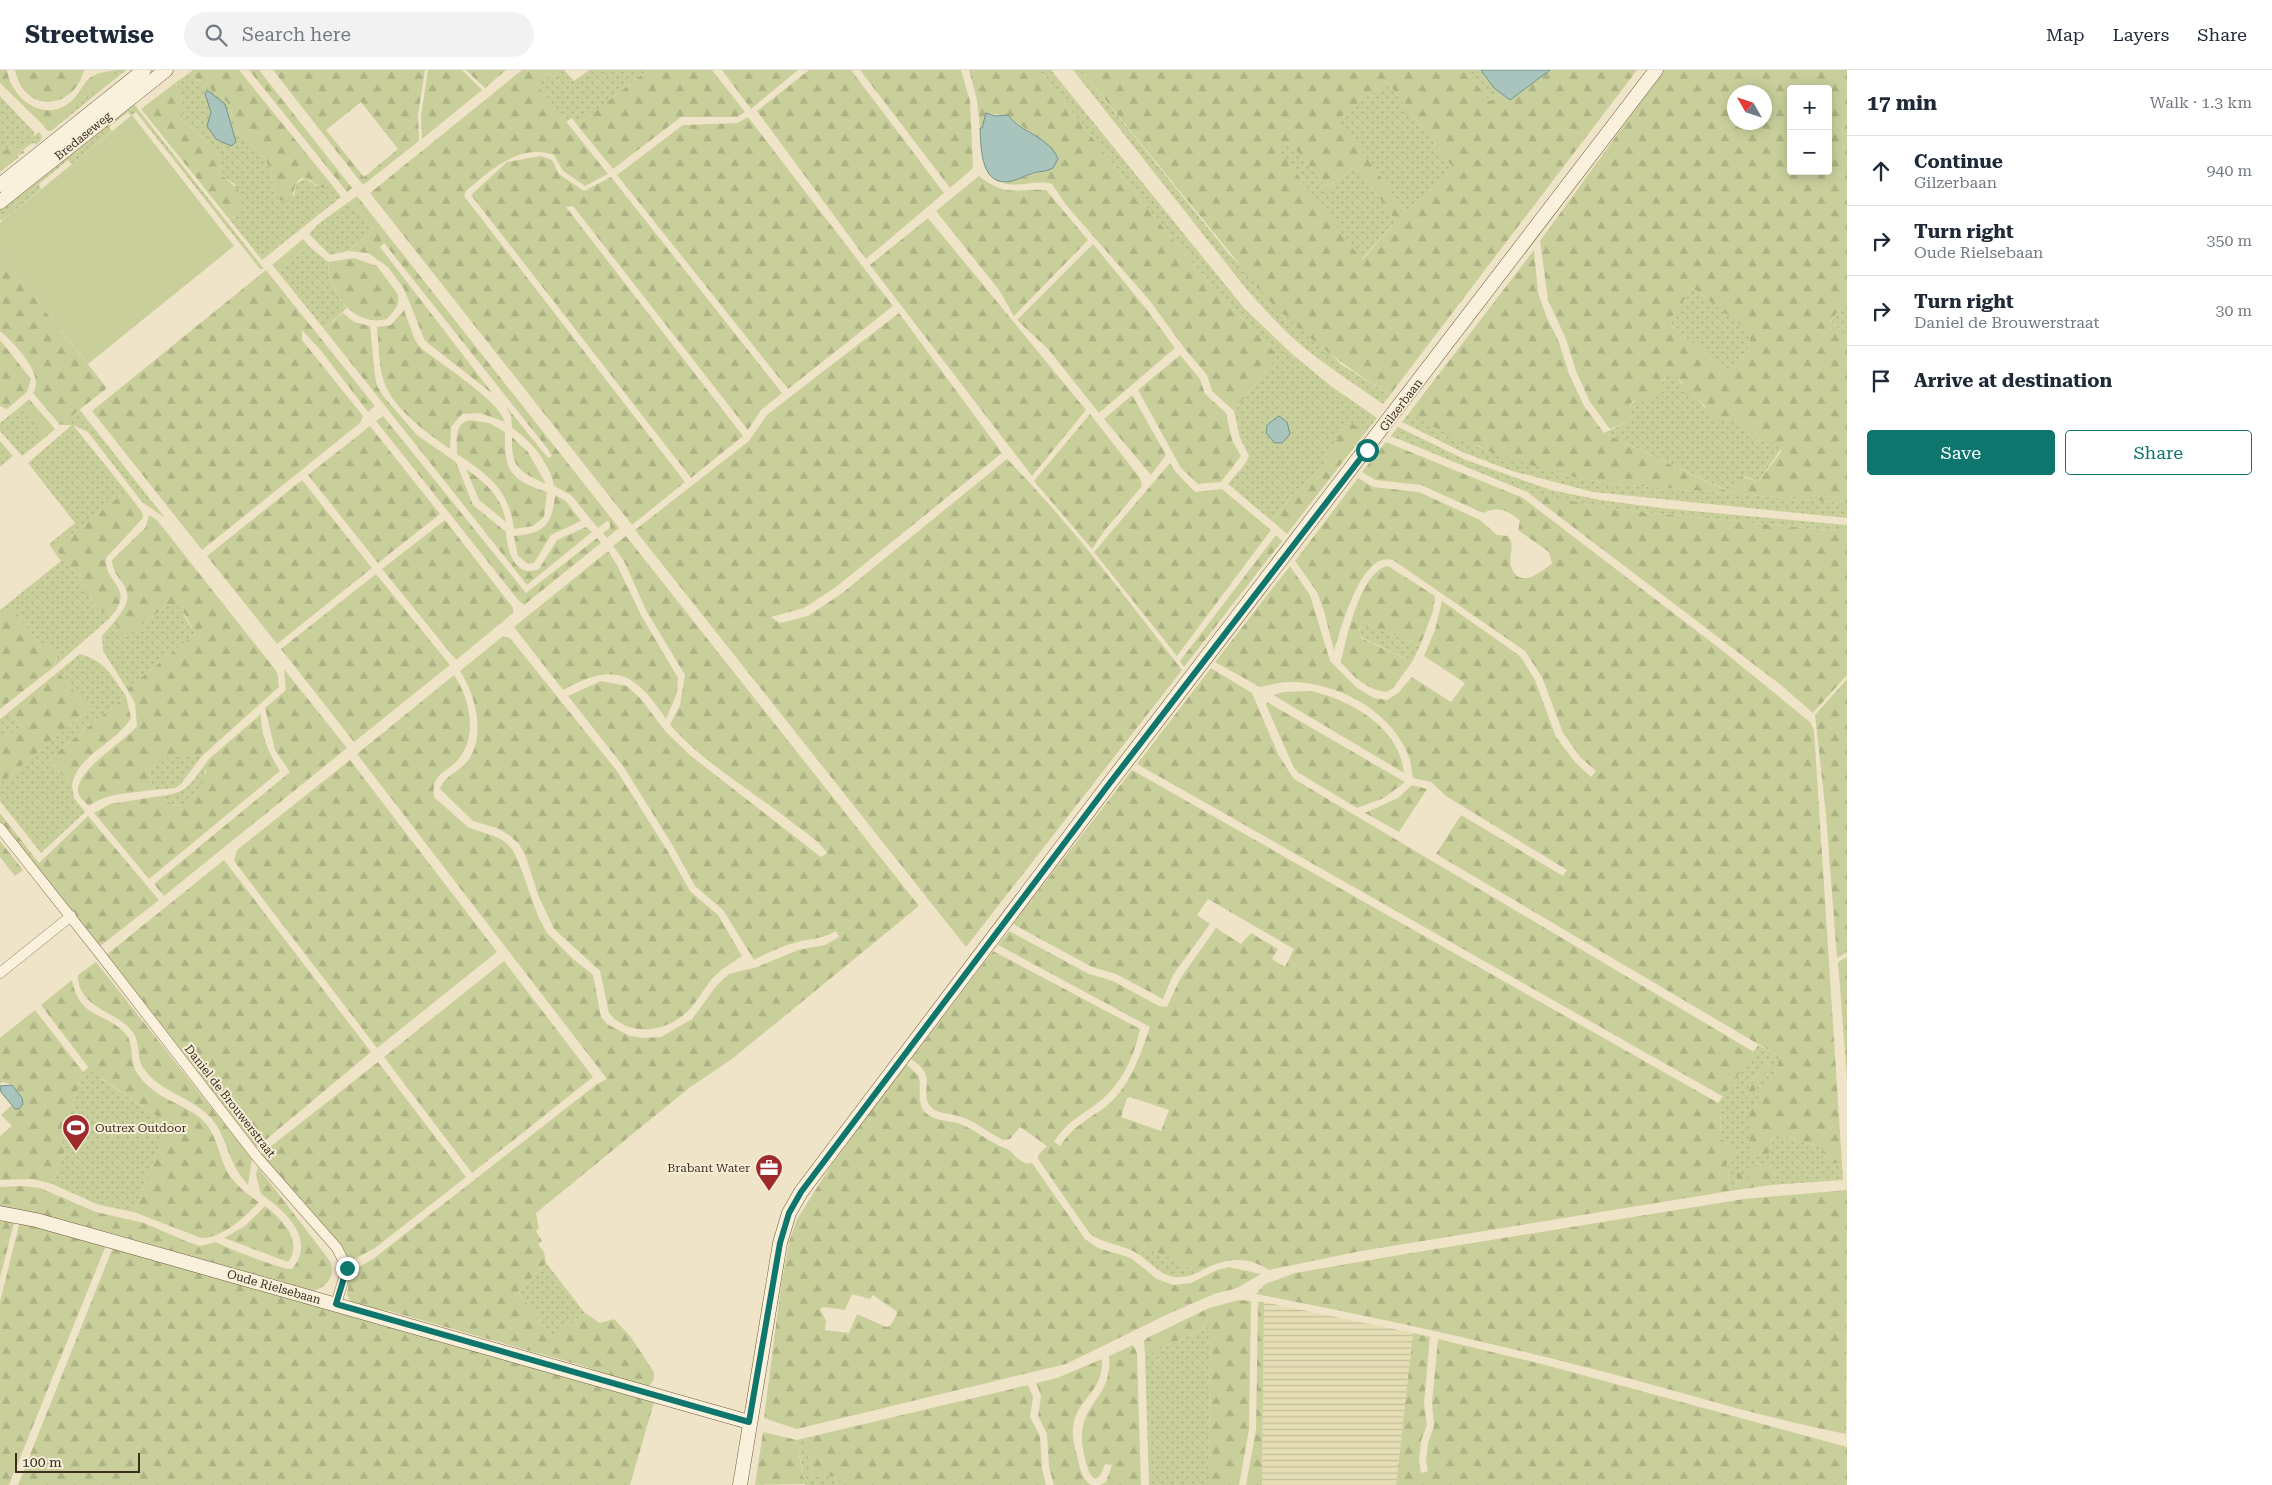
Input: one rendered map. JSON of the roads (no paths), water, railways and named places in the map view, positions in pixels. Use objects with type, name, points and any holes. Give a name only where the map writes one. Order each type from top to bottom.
[{"type":"street","name":"Bredaseweg","points":[[0,202],[144,70]]},
{"type":"street","name":"Bredaseweg","points":[[0,185],[166,70]]},
{"type":"street","name":"Gilzerbaan","points":[[740,1485],[780,1243],[789,1213],[801,1192],[1112,780],[1656,70]]},
{"type":"street","name":"Daniel de Brouwerstraat","points":[[0,828],[71,916],[257,1157],[342,1256],[347,1268],[336,1304]]},
{"type":"street","points":[[0,974],[71,916]]},
{"type":"street","name":"Oude Rielsebaan","points":[[0,1213],[36,1220],[749,1422]]},
{"type":"water","points":[[1481,70],[1550,70],[1510,100],[1494,88]]},
{"type":"water","points":[[207,90],[225,104],[236,142],[231,146],[216,139],[207,126],[211,112],[205,94]]},
{"type":"water","points":[[986,113],[996,116],[1008,115],[1020,126],[1049,145],[1058,159],[1053,168],[1008,182],[997,180],[991,176],[986,169],[981,144],[980,128],[982,128]]},
{"type":"water","points":[[1279,416],[1287,422],[1290,434],[1282,443],[1275,443],[1266,433],[1267,425]]},
{"type":"water","points":[[12,1085],[22,1098],[23,1104],[19,1109],[15,1109],[1,1092],[0,1086]]},
{"type":"place","name":"Outrex Outdoor","points":[[76,1152]]},
{"type":"place","name":"Brabant Water","points":[[769,1192]]}]
